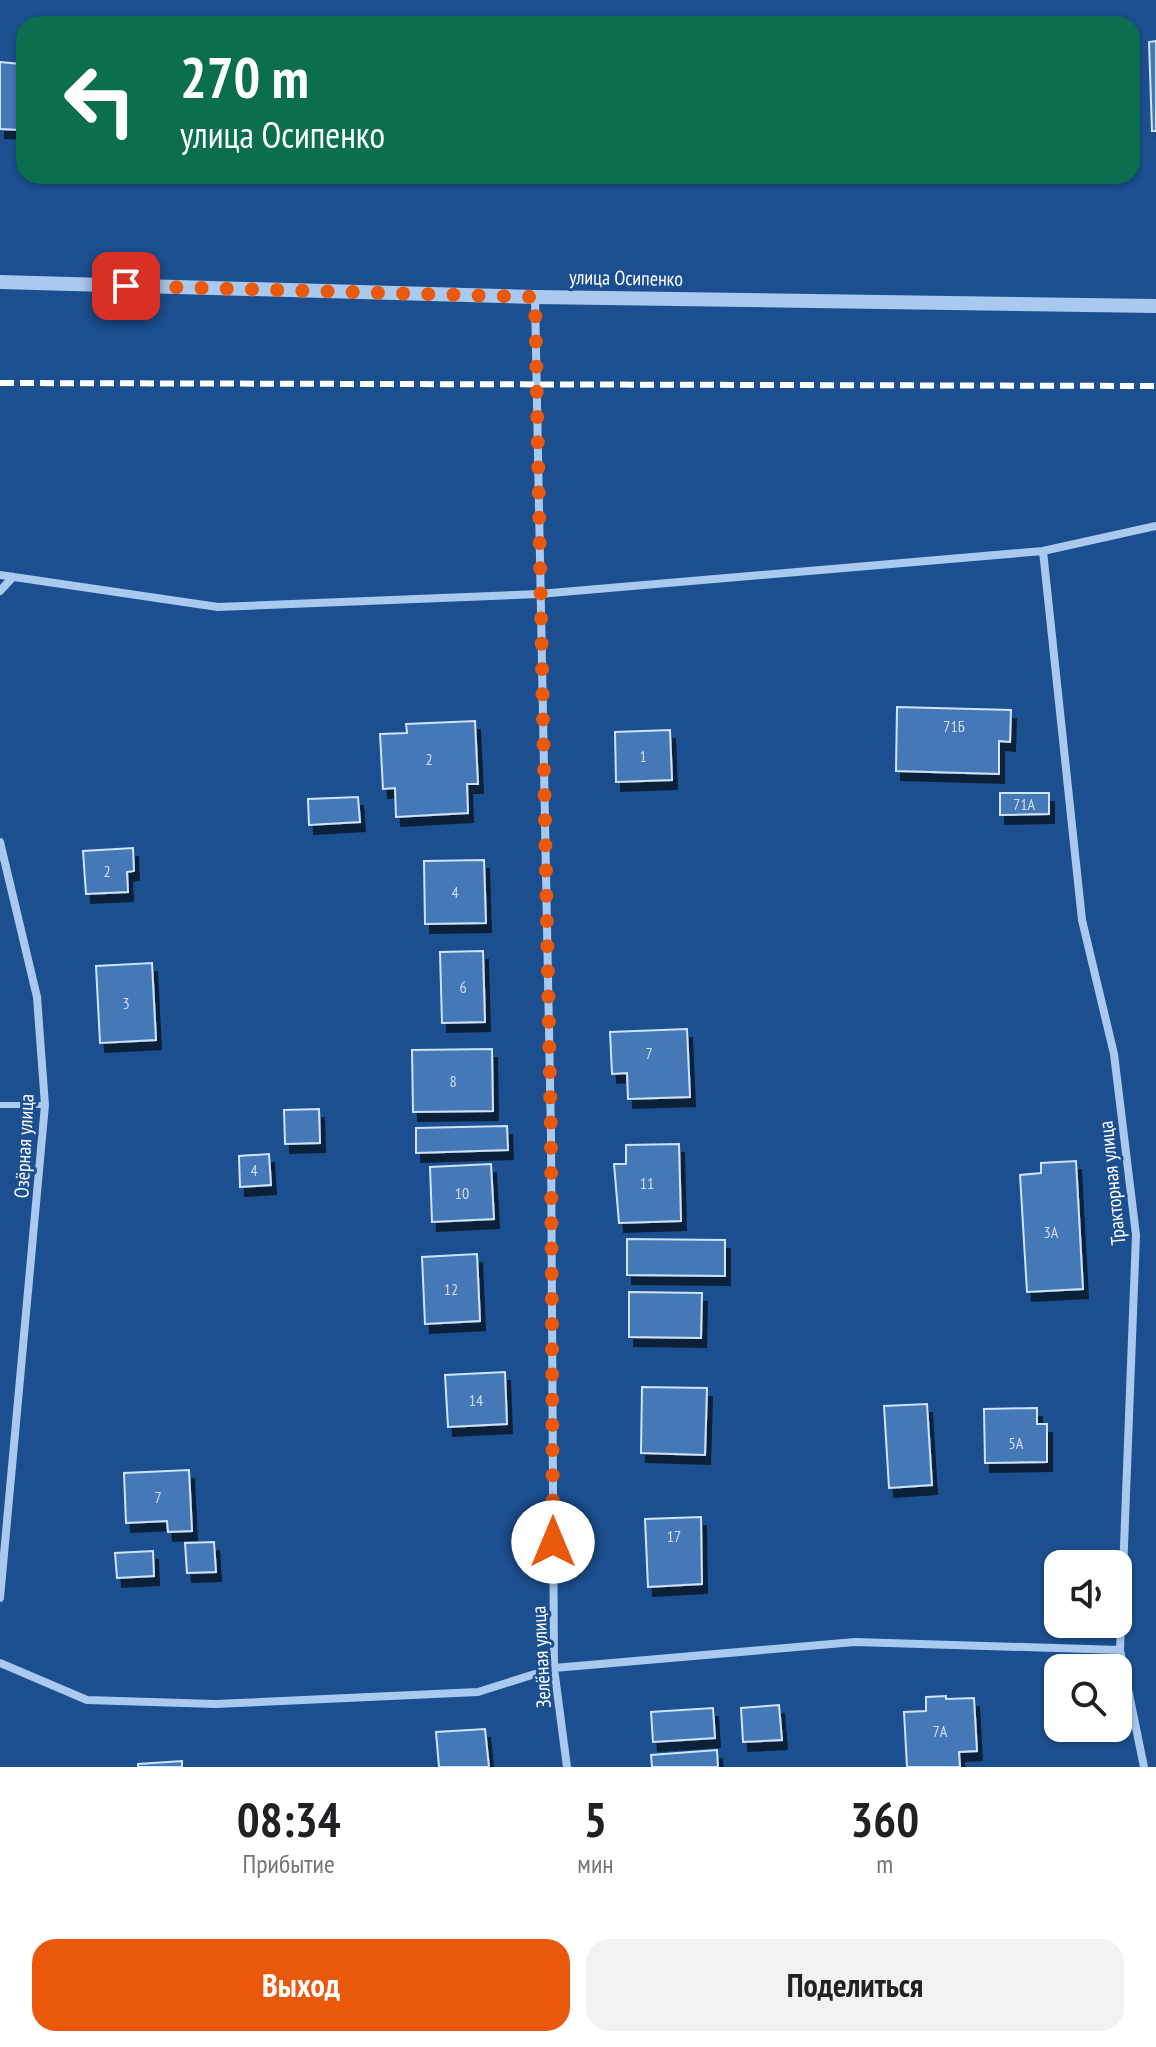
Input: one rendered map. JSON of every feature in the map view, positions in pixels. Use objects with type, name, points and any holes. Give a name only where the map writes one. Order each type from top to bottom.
[{"type":"street","name":"улица Осипенко","points":[[0,282],[535,297],[1156,306]]},
{"type":"street","name":"Зелёная улица","points":[[535,297],[551,1119],[554,1668],[567,1767]]},
{"type":"street","points":[[0,575],[218,607],[539,594],[1043,551],[1156,526]]},
{"type":"street","name":"Тракторная улица","points":[[1043,551],[1082,920],[1114,1054],[1136,1235],[1120,1650],[1144,1767]]},
{"type":"street","points":[[0,591],[13,577]]},
{"type":"street","name":"Озёрная улица","points":[[0,842],[37,997],[45,1105],[0,1598]]},
{"type":"street","points":[[0,1663],[87,1700],[215,1704],[478,1692],[554,1668],[855,1642],[1120,1650]]},
{"type":"lane","points":[[0,1105],[45,1105]]},
{"type":"building","points":[[1156,41],[1156,131],[1152,131],[1149,42]]},
{"type":"building","points":[[0,62],[16,64],[16,130],[0,129]]},
{"type":"building","points":[[897,707],[1011,710],[1010,742],[999,741],[999,774],[896,771]]},
{"type":"building","points":[[475,721],[478,784],[467,784],[468,813],[396,817],[395,788],[383,789],[380,734],[407,733],[406,724]]},
{"type":"building","points":[[670,730],[672,780],[616,782],[615,732]]},
{"type":"building","points":[[1000,793],[1049,793],[1049,814],[1000,815]]},
{"type":"building","points":[[358,797],[360,822],[309,825],[308,799]]},
{"type":"building","points":[[133,848],[134,871],[127,872],[128,892],[86,894],[83,851]]},
{"type":"building","points":[[484,860],[486,923],[425,924],[424,861]]},
{"type":"building","points":[[483,951],[485,1022],[442,1023],[440,952]]},
{"type":"building","points":[[152,963],[156,1040],[100,1043],[96,966]]},
{"type":"building","points":[[687,1029],[690,1097],[628,1099],[627,1073],[612,1074],[610,1032]]},
{"type":"building","points":[[492,1049],[493,1111],[413,1112],[412,1050]]},
{"type":"building","points":[[319,1109],[320,1143],[285,1144],[284,1110]]},
{"type":"building","points":[[507,1126],[508,1150],[416,1153],[416,1128]]},
{"type":"building","points":[[679,1144],[681,1221],[619,1223],[614,1164],[626,1164],[626,1145]]},
{"type":"building","points":[[269,1154],[271,1185],[240,1187],[239,1156]]},
{"type":"building","points":[[1076,1161],[1083,1289],[1027,1292],[1020,1175],[1041,1173],[1041,1163]]},
{"type":"building","points":[[491,1164],[494,1219],[432,1222],[430,1167]]},
{"type":"building","points":[[627,1239],[725,1240],[725,1276],[627,1275]]},
{"type":"building","points":[[477,1254],[480,1321],[425,1324],[422,1257]]},
{"type":"building","points":[[629,1292],[702,1293],[701,1338],[629,1337]]},
{"type":"building","points":[[505,1372],[507,1424],[448,1427],[445,1375]]},
{"type":"building","points":[[642,1387],[707,1388],[705,1455],[641,1453]]},
{"type":"building","points":[[927,1404],[932,1485],[889,1488],[884,1406]]},
{"type":"building","points":[[1037,1408],[1037,1424],[1047,1424],[1047,1462],[985,1463],[984,1409]]},
{"type":"building","points":[[189,1470],[192,1531],[168,1532],[167,1521],[126,1523],[124,1473]]},
{"type":"building","points":[[701,1517],[702,1584],[648,1587],[645,1519]]},
{"type":"building","points":[[214,1542],[216,1572],[187,1573],[185,1543]]},
{"type":"building","points":[[153,1551],[154,1576],[117,1578],[115,1553]]},
{"type":"building","points":[[946,1696],[946,1699],[974,1698],[977,1751],[959,1752],[960,1767],[907,1767],[904,1712],[926,1711],[926,1697]]},
{"type":"building","points":[[779,1705],[782,1740],[743,1742],[741,1708]]},
{"type":"building","points":[[713,1708],[715,1738],[653,1742],[651,1712]]},
{"type":"building","points":[[485,1729],[489,1767],[439,1767],[436,1732]]},
{"type":"building","points":[[717,1750],[718,1767],[652,1767],[651,1755]]},
{"type":"building","points":[[182,1761],[182,1767],[138,1767],[138,1764]]},
{"type":"railway","points":[[0,383],[1156,386]]},
{"type":"route","points":[[126,286],[535,297],[534,385],[551,1135],[553,1542]]}]
